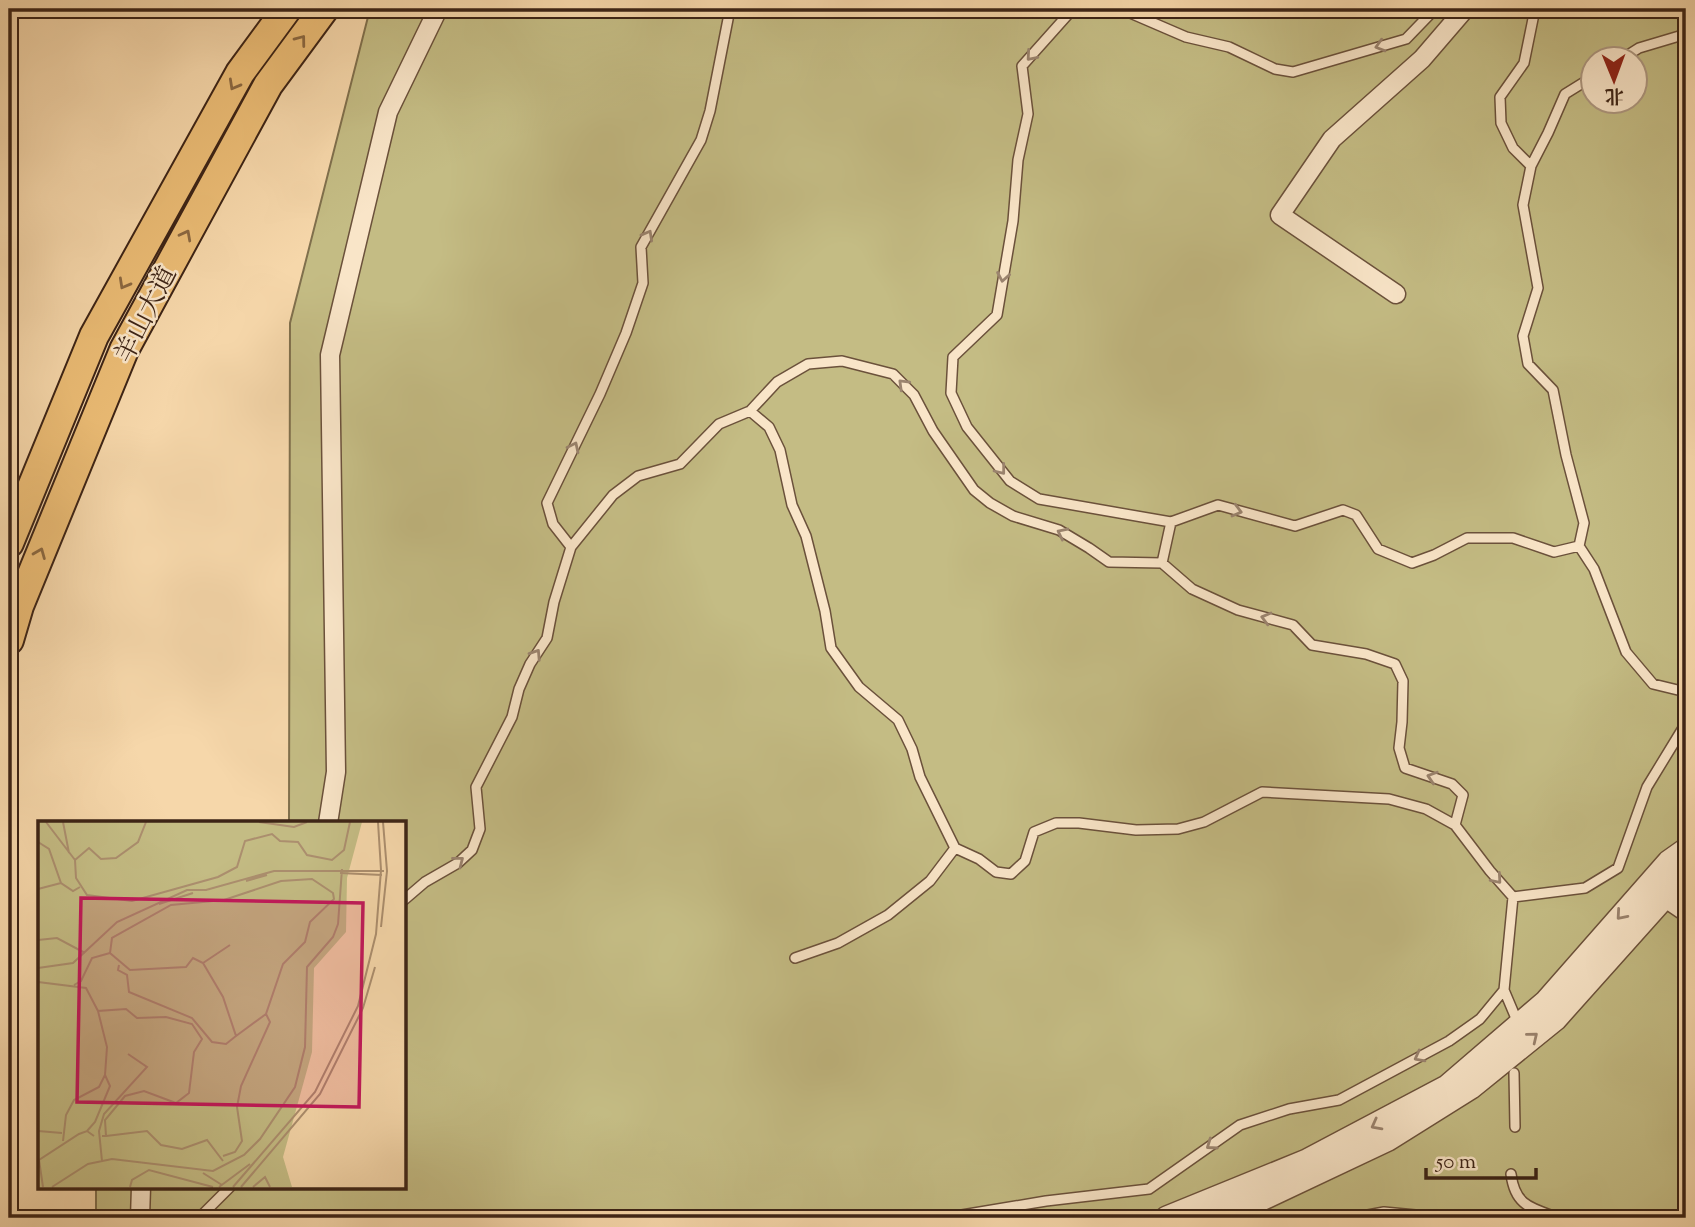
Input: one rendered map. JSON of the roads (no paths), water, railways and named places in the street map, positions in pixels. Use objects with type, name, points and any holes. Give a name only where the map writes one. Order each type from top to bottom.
[{"type":"main road","name":"羊山大道","points":[[9,543],[94,336],[240,73],[287,9]]},
{"type":"main road","name":"羊山大道","points":[[9,640],[19,606],[124,350],[268,85],[324,9]]},
{"type":"street","points":[[328,821],[335,772],[330,355],[388,113],[438,9]]},
{"type":"street","points":[[1396,294],[1280,215],[1332,139],[1422,59],[1465,9]]},
{"type":"street","points":[[1221,1218],[1388,1139],[1471,1087],[1555,1019],[1657,890],[1669,862],[1686,850]]},
{"type":"street","points":[[1167,1218],[1307,1161],[1447,1087],[1546,1002],[1657,890],[1686,877]]},
{"type":"street","points":[[1657,890],[1686,912]]},
{"type":"street","points":[[140,1218],[141,1188]]},
{"type":"lane","points":[[571,547],[552,524],[547,503],[600,394],[626,332],[643,283],[642,247],[701,141],[710,111],[730,9]]},
{"type":"lane","points":[[1079,9],[1072,10],[1022,66],[1028,114],[1018,160],[1013,220],[997,315],[953,357],[951,393],[967,427],[1010,481],[1039,499],[1171,522],[1218,505],[1295,526],[1343,510],[1356,515],[1378,549],[1412,563],[1467,538],[1513,538],[1554,552],[1579,546]]},
{"type":"lane","points":[[1121,9],[1186,37],[1229,47],[1275,69],[1293,72],[1406,38],[1435,9]]},
{"type":"lane","points":[[1531,166],[1513,148],[1501,123],[1500,97],[1524,63],[1535,9]]},
{"type":"lane","points":[[1646,46],[1686,34]]},
{"type":"lane","points":[[1580,85],[1565,94],[1531,166],[1523,205],[1538,288],[1523,336],[1528,364],[1553,390],[1584,523],[1579,546],[1594,569],[1626,652],[1653,684],[1686,692]]},
{"type":"lane","points":[[406,898],[425,882],[458,863],[472,850],[480,829],[477,787],[512,717],[519,689],[530,664],[547,638],[554,602],[571,547],[612,495],[638,476],[680,464],[719,424],[750,411],[777,382],[808,363],[842,361],[892,374],[914,395],[933,431],[974,490],[989,503],[1013,516],[1059,530],[1109,562],[1162,563],[1192,589],[1238,610],[1293,625],[1312,645],[1366,654],[1395,664],[1403,681],[1399,748],[1405,768],[1452,783],[1463,795],[1455,825]]},
{"type":"lane","points":[[750,411],[769,427],[780,450],[792,505],[806,536],[825,611],[831,648],[859,687],[898,720],[912,749],[920,777],[955,848],[979,859],[996,872],[1011,874],[1025,861],[1034,832],[1056,823],[1136,830],[1178,829],[1204,822],[1262,792],[1389,799],[1426,809],[1455,825],[1513,897],[1504,990],[1515,1016]]},
{"type":"lane","points":[[1162,563],[1171,522]]},
{"type":"lane","points":[[1513,897],[1585,888],[1618,868],[1647,787],[1686,726]]},
{"type":"lane","points":[[795,958],[838,943],[888,915],[930,881],[955,848]]},
{"type":"lane","points":[[944,1218],[1046,1201],[1149,1189],[1240,1125],[1289,1110],[1339,1100],[1448,1041],[1480,1019],[1504,990]]},
{"type":"lane","points":[[1514,1073],[1515,1127]]},
{"type":"lane","points":[[1511,1174],[1513,1189],[1526,1205],[1559,1218]]},
{"type":"lane","points":[[198,1218],[229,1188]]},
{"type":"lane","points":[[1352,1218],[1384,1212],[1447,1218]]}]
